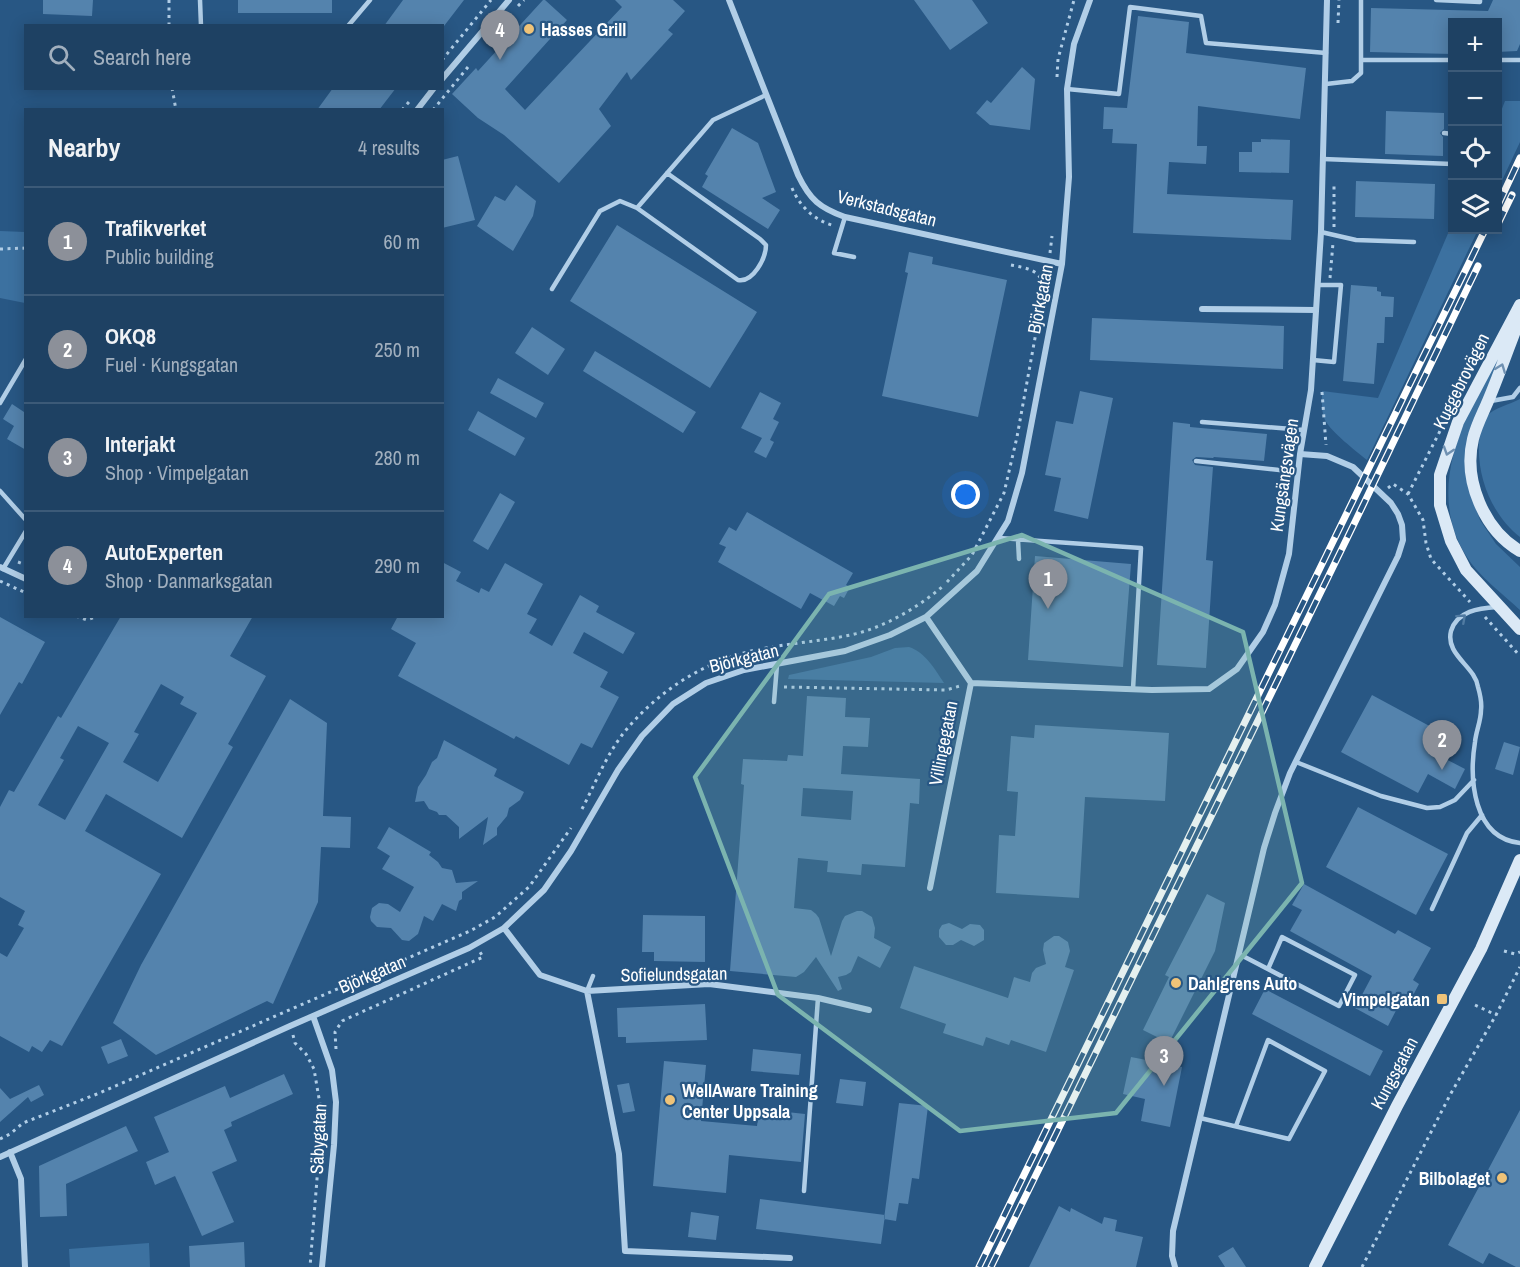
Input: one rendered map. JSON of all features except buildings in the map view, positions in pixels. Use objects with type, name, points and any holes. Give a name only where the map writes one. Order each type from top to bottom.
[{"type":"main road","name":"Kuggebrovägen","points":[[1520,305],[1458,422],[1440,475],[1440,505],[1451,541],[1466,570],[1520,629]]},
{"type":"main road","name":"Kuggebrovägen","points":[[1520,317],[1472,440],[1471,463],[1474,486],[1486,518],[1497,534],[1520,550]]},
{"type":"main road","name":"Kungsgatan","points":[[1316,1267],[1397,1106],[1481,949],[1520,860]]},
{"type":"main road","name":"Kungsgatan","points":[[1506,895],[1520,876]]},
{"type":"street","points":[[444,77],[509,0]]},
{"type":"street","name":"Verkstadsgatan","points":[[729,0],[798,175],[810,197],[825,208],[845,217],[1062,264]]},
{"type":"street","name":"Björkgatan","points":[[0,1157],[476,944],[504,928],[544,890],[571,850],[618,770],[642,736],[673,704],[706,683],[744,670],[845,651],[890,635],[926,617],[977,571],[1008,521],[1022,473],[1062,264],[1069,177],[1067,89],[1074,44],[1090,0]]},
{"type":"street","name":"Kungsängsvägen","points":[[971,683],[1132,689],[1209,689],[1237,669],[1263,632],[1275,605],[1289,554],[1300,454],[1311,390],[1321,232],[1327,0]]},
{"type":"street","points":[[419,108],[432,90]]},
{"type":"street","points":[[1202,309],[1316,310]]},
{"type":"street","points":[[1175,1267],[1172,1256],[1173,1231],[1264,848],[1275,813],[1296,762],[1398,556],[1403,540],[1402,525],[1391,503],[1353,467],[1327,456],[1300,454]]},
{"type":"street","points":[[1,568],[24,578]]},
{"type":"street","name":"Villingegatan","points":[[926,617],[971,683],[930,888]]},
{"type":"street","name":"Sofielundsgatan","points":[[504,928],[540,975],[587,991],[708,984],[818,998],[869,1010]]},
{"type":"street","points":[[587,991],[619,1154],[625,1251],[790,1258]]},
{"type":"street","name":"Säbygatan","points":[[313,1016],[332,1070],[336,1102],[322,1267]]},
{"type":"street","points":[[10,1152],[21,1179],[25,1267]]},
{"type":"lane","points":[[200,0],[201,24]]},
{"type":"lane","points":[[350,24],[370,0]]},
{"type":"lane","points":[[1326,84],[1352,81],[1361,73],[1361,0]]},
{"type":"lane","points":[[1436,0],[1480,2],[1480,0]]},
{"type":"lane","points":[[1067,89],[1119,94],[1130,7],[1201,16],[1206,43],[1326,53]]},
{"type":"lane","points":[[1361,60],[1448,60]]},
{"type":"lane","points":[[1502,60],[1520,60]]},
{"type":"lane","points":[[637,208],[713,120],[766,95]]},
{"type":"lane","points":[[1444,133],[1448,134]]},
{"type":"lane","points":[[1323,159],[1448,164]]},
{"type":"lane","points":[[552,289],[600,211],[620,201],[637,208],[738,280],[749,279],[766,254],[766,245],[668,173]]},
{"type":"lane","points":[[845,217],[834,254],[854,257]]},
{"type":"lane","points":[[1321,232],[1356,240],[1414,242]]},
{"type":"lane","points":[[1313,360],[1334,362],[1341,285],[1318,285]]},
{"type":"lane","points":[[0,403],[24,362]]},
{"type":"lane","points":[[1488,401],[1513,397],[1520,388]]},
{"type":"lane","points":[[1202,422],[1304,429]]},
{"type":"lane","points":[[1196,461],[1298,471]]},
{"type":"lane","points":[[0,491],[24,518]]},
{"type":"lane","points":[[1,568],[24,534]]},
{"type":"lane","points":[[999,538],[1141,548],[1132,689]]},
{"type":"lane","points":[[1018,540],[1019,559]]},
{"type":"lane","points":[[1499,607],[1482,608],[1466,613],[1456,622],[1451,633],[1452,644],[1457,654],[1472,671],[1478,685],[1482,709],[1474,743],[1475,798],[1482,815],[1495,833],[1502,839],[1520,843]]},
{"type":"lane","points":[[774,702],[777,665]]},
{"type":"lane","points":[[1296,762],[1381,796],[1427,808],[1446,805],[1465,792],[1474,780]]},
{"type":"lane","points":[[1432,909],[1467,833],[1482,815]]},
{"type":"lane","points":[[1239,954],[1339,1006],[1355,975],[1282,937],[1268,969]]},
{"type":"lane","points":[[587,991],[593,976]]},
{"type":"lane","points":[[804,1191],[818,998]]},
{"type":"lane","points":[[1200,1118],[1289,1138],[1325,1071],[1268,1040],[1236,1126]]},
{"type":"path","points":[[169,0],[169,24]]},
{"type":"path","points":[[444,58],[491,0]]},
{"type":"path","points":[[1057,80],[1058,59],[1074,0]]},
{"type":"path","points":[[172,90],[176,108]]},
{"type":"path","points":[[790,186],[809,213],[827,224],[842,228]]},
{"type":"path","points":[[581,810],[613,747],[657,698],[677,682],[711,665],[747,652],[860,632],[885,623],[922,603],[946,584],[972,555],[1004,493],[1017,436],[1053,233]]},
{"type":"path","points":[[0,249],[24,248]]},
{"type":"path","points":[[1010,265],[1032,270],[1038,274],[1042,279],[1044,289]]},
{"type":"path","points":[[0,581],[24,592]]},
{"type":"path","points":[[775,686],[946,690],[971,683]]},
{"type":"path","points":[[0,1138],[10,1134],[23,1123],[97,1094],[470,931],[495,917],[529,887],[576,820]]},
{"type":"path","points":[[310,1060],[336,1049],[336,1032],[342,1022],[483,957],[470,931]]},
{"type":"path","points":[[1504,951],[1515,954],[1520,952]]},
{"type":"path","points":[[1362,1267],[1450,1095],[1496,1015],[1520,967]]},
{"type":"path","points":[[1476,1005],[1496,1015]]},
{"type":"path","points":[[285,1011],[295,1043],[306,1054],[314,1069],[322,1116],[310,1267]]},
{"type":"highlighted area","points":[[1022,535],[1243,632],[1302,883],[1116,1113],[960,1131],[778,995],[695,777],[829,594]]},
{"type":"shaded area","points":[[1505,101],[1520,101],[1520,142],[1502,180],[1502,126],[1502,109]]},
{"type":"shaded area","points":[[0,231],[24,232],[24,303],[0,298]]},
{"type":"shaded area","points":[[1448,233],[1476,234],[1367,460],[1328,425],[1323,413],[1322,391],[1378,398]]},
{"type":"shaded area","points":[[1503,346],[1469,438],[1473,501],[1480,520],[1496,544],[1520,567],[1520,610],[1471,563],[1456,536],[1449,509],[1449,481],[1454,453],[1463,425],[1475,397]]},
{"type":"shaded area","points":[[1520,399],[1520,537],[1502,518],[1488,495],[1481,469],[1479,442],[1482,425],[1487,416],[1498,408]]},
{"type":"shaded area","points":[[909,647],[925,657],[944,683],[788,679],[789,675],[871,657],[895,648]]},
{"type":"shaded area","points":[[149,1243],[150,1267],[70,1267],[69,1249]]},
{"type":"railway","points":[[1502,196],[1520,158]]},
{"type":"railway","points":[[1502,216],[1512,195]]},
{"type":"railway","points":[[979,1267],[1483,234]]},
{"type":"railway","points":[[991,1267],[1478,266]]},
{"type":"place","name":"Hasses Grill","points":[[529,29]]},
{"type":"place","name":"AutoExperten","points":[[500,60]]},
{"type":"place","name":"Trafikverket","points":[[1048,609]]},
{"type":"place","name":"OKQ8","points":[[1442,770]]},
{"type":"place","name":"Dahlgrens Auto","points":[[1176,983]]},
{"type":"place","name":"Vimpelgatan","points":[[1442,999]]},
{"type":"place","name":"Interjakt","points":[[1164,1086]]},
{"type":"place","name":"WellAware Training Center Uppsala","points":[[670,1100]]},
{"type":"place","name":"Bilbolaget","points":[[1502,1178]]}]
